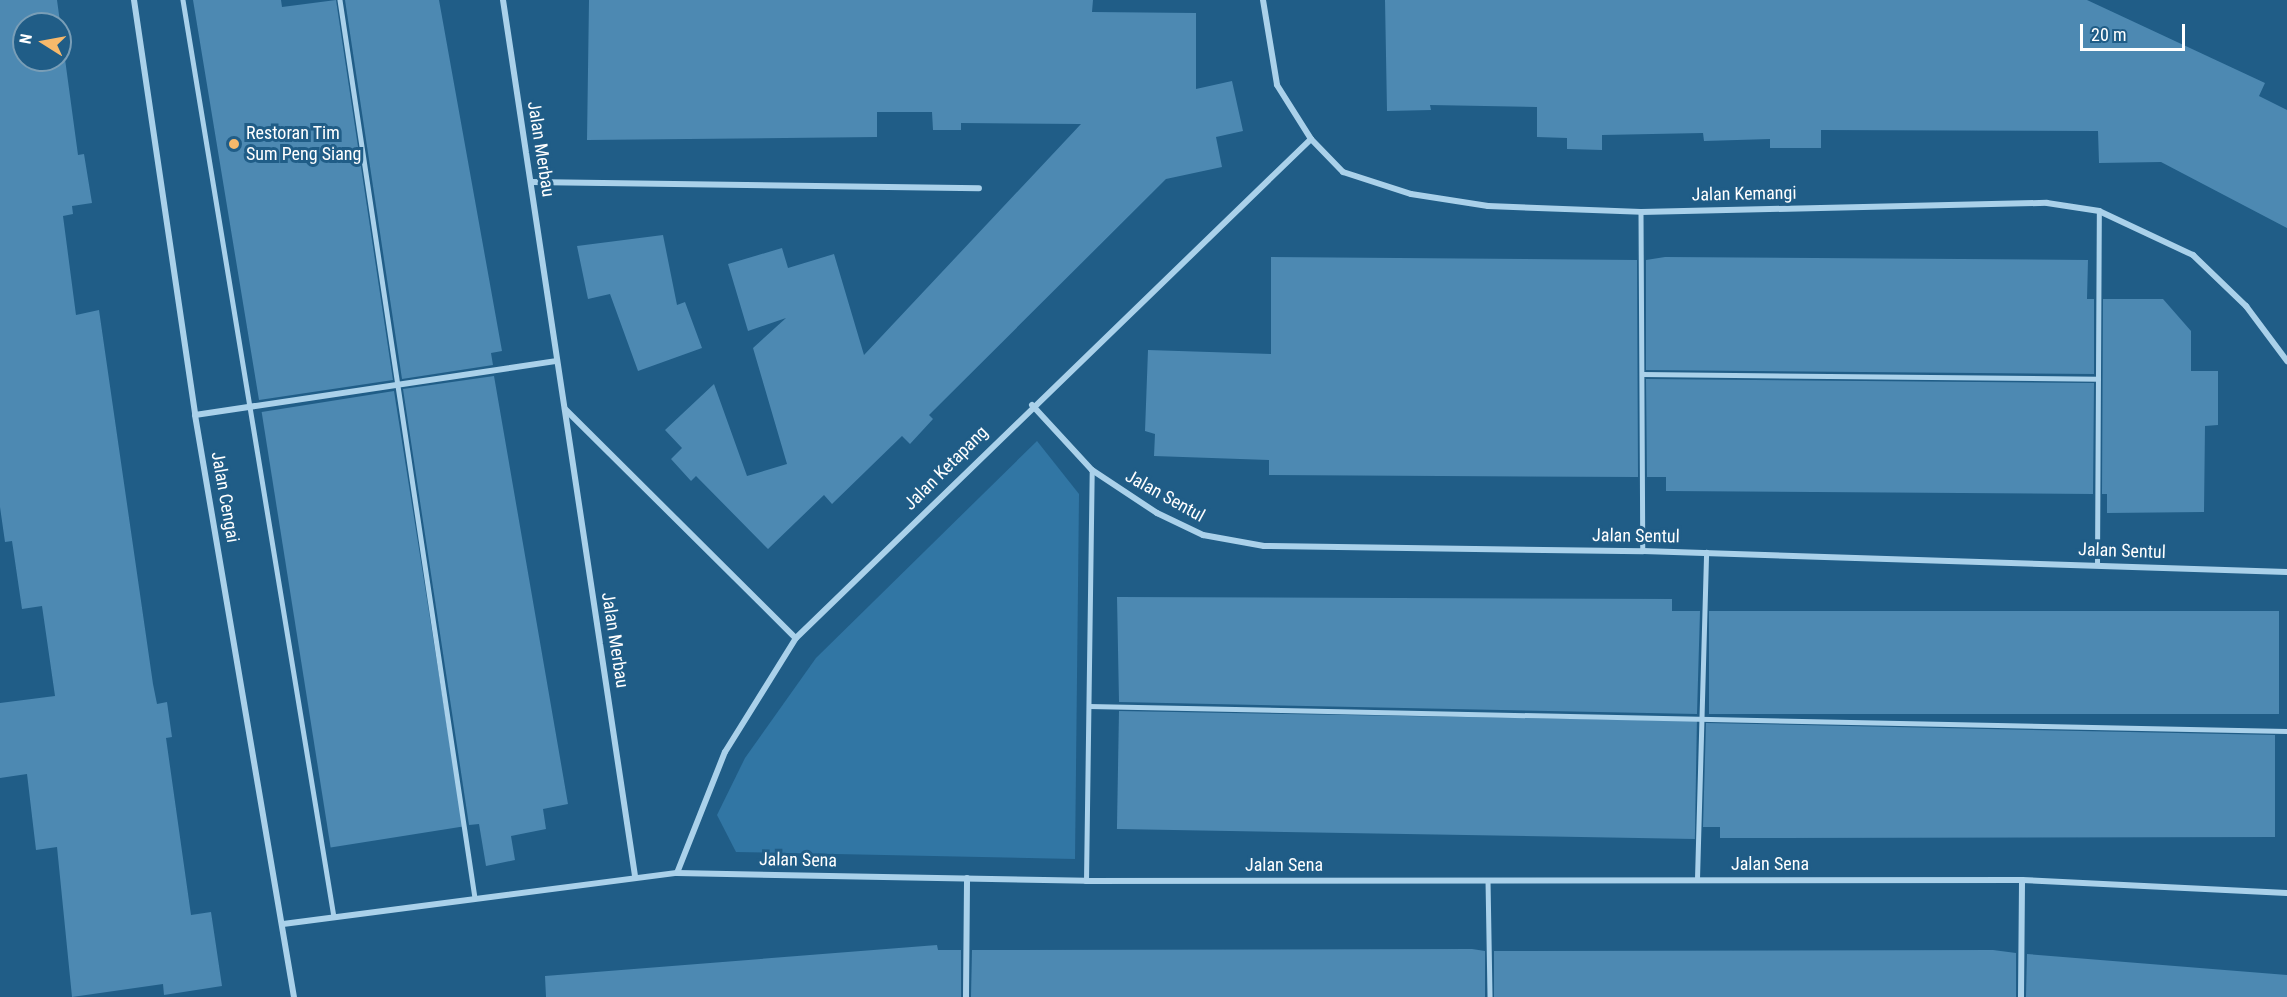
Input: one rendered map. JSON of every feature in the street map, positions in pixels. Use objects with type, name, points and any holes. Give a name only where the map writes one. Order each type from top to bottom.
[{"type":"street","name":"Jalan Cengai","points":[[134,0],[195,415],[284,924],[294,997]]},
{"type":"street","name":"Jalan Merbau","points":[[503,0],[635,876]]},
{"type":"street","name":"Jalan Kemangi","points":[[1263,0],[1277,85],[1311,139],[1343,172],[1411,195],[1488,206],[1641,212],[2047,203],[2099,211],[2193,255],[2246,306],[2287,361]]},
{"type":"street","name":"Jalan Ketapang","points":[[677,873],[725,752],[796,638],[1032,405],[1311,139]]},
{"type":"street","points":[[531,182],[979,188]]},
{"type":"street","points":[[195,415],[557,361]]},
{"type":"street","name":"Jalan Sentul","points":[[1032,405],[1092,470],[1157,513],[1203,535],[1264,546],[1707,552],[2287,572]]},
{"type":"street","points":[[565,408],[796,638]]},
{"type":"street","name":"Jalan Sena","points":[[284,924],[635,876],[677,873],[1086,881],[2022,880],[2287,893]]},
{"type":"street","points":[[966,997],[968,878]]},
{"type":"street","points":[[2021,997],[2022,880]]},
{"type":"lane","points":[[183,0],[247,407],[334,917]]},
{"type":"lane","points":[[340,0],[400,384],[475,898]]},
{"type":"lane","points":[[2097,565],[2099,211]]},
{"type":"lane","points":[[1641,212],[1643,551]]},
{"type":"lane","points":[[1642,374],[2098,379]]},
{"type":"lane","points":[[1086,881],[1092,470]]},
{"type":"lane","points":[[1697,879],[1707,552]]},
{"type":"lane","points":[[1089,706],[1702,722],[2287,731]]},
{"type":"lane","points":[[1488,879],[1490,997]]},
{"type":"shaded area","points":[[1037,441],[1079,494],[1075,859],[736,852],[717,815],[745,758],[816,658]]},
{"type":"building","points":[[0,0],[57,0],[59,12],[12,12],[12,72],[67,72],[78,155],[84,154],[92,203],[72,206],[73,214],[63,216],[76,315],[99,310],[153,684],[157,704],[167,702],[172,737],[166,738],[191,915],[211,912],[222,986],[164,995],[163,984],[72,997],[57,847],[36,850],[27,774],[0,778],[0,703],[55,696],[42,606],[22,609],[12,541],[5,542],[0,507]]},
{"type":"building","points":[[193,0],[281,0],[282,7],[336,0],[393,380],[259,400]]},
{"type":"building","points":[[345,0],[439,0],[502,351],[491,353],[493,365],[402,379]]},
{"type":"building","points":[[589,0],[1093,0],[1092,12],[1196,13],[1196,89],[1232,81],[1243,131],[1216,137],[1222,167],[1166,179],[929,415],[933,419],[910,444],[902,436],[832,504],[824,495],[768,549],[696,476],[691,481],[671,459],[682,448],[665,430],[714,384],[747,476],[787,464],[753,348],[786,318],[748,331],[728,264],[782,248],[788,268],[834,254],[864,355],[1081,124],[961,123],[961,130],[933,130],[932,112],[877,112],[877,137],[587,140]]},
{"type":"building","points":[[1385,0],[2087,0],[2265,83],[2259,96],[2287,110],[2287,228],[2161,162],[2099,163],[2098,131],[1821,130],[1821,148],[1770,148],[1770,139],[1704,141],[1703,133],[1602,135],[1602,150],[1567,149],[1567,138],[1537,137],[1537,107],[1430,105],[1431,110],[1387,111]]},
{"type":"building","points":[[663,235],[677,305],[685,302],[702,348],[638,371],[610,294],[588,299],[577,246]]},
{"type":"building","points":[[1271,257],[1637,260],[1638,477],[1269,475],[1269,460],[1154,456],[1155,434],[1145,431],[1148,350],[1271,354]]},
{"type":"building","points":[[1665,257],[2088,260],[2087,299],[2094,299],[2094,374],[1646,370],[1646,260]]},
{"type":"building","points":[[2103,299],[2163,299],[2191,331],[2191,371],[2218,371],[2218,425],[2205,426],[2204,512],[2107,513],[2107,494],[2102,494]]},
{"type":"building","points":[[494,376],[568,804],[543,809],[546,829],[511,836],[515,860],[486,866],[479,824],[469,825],[403,389]]},
{"type":"building","points":[[1646,379],[2094,383],[2093,494],[1666,491],[1666,477],[1647,477]]},
{"type":"building","points":[[394,391],[463,827],[331,848],[262,412]]},
{"type":"building","points":[[1117,597],[1672,599],[1672,611],[1700,611],[1697,714],[1119,702]]},
{"type":"building","points":[[1709,611],[2279,611],[2279,714],[1709,714]]},
{"type":"building","points":[[1119,711],[1697,721],[1695,839],[1117,829]]},
{"type":"building","points":[[1706,723],[2275,735],[2275,837],[1720,838],[1720,827],[1703,827]]},
{"type":"building","points":[[937,945],[938,950],[961,950],[961,997],[546,997],[545,976]]},
{"type":"building","points":[[1472,949],[1485,951],[1485,997],[971,997],[972,950]]},
{"type":"building","points":[[1993,950],[2016,953],[2016,997],[1494,997],[1494,951]]},
{"type":"building","points":[[2027,954],[2287,975],[2287,997],[2026,997]]},
{"type":"place","name":"Restoran Tim Sum Peng Siang","points":[[234,144]]}]
